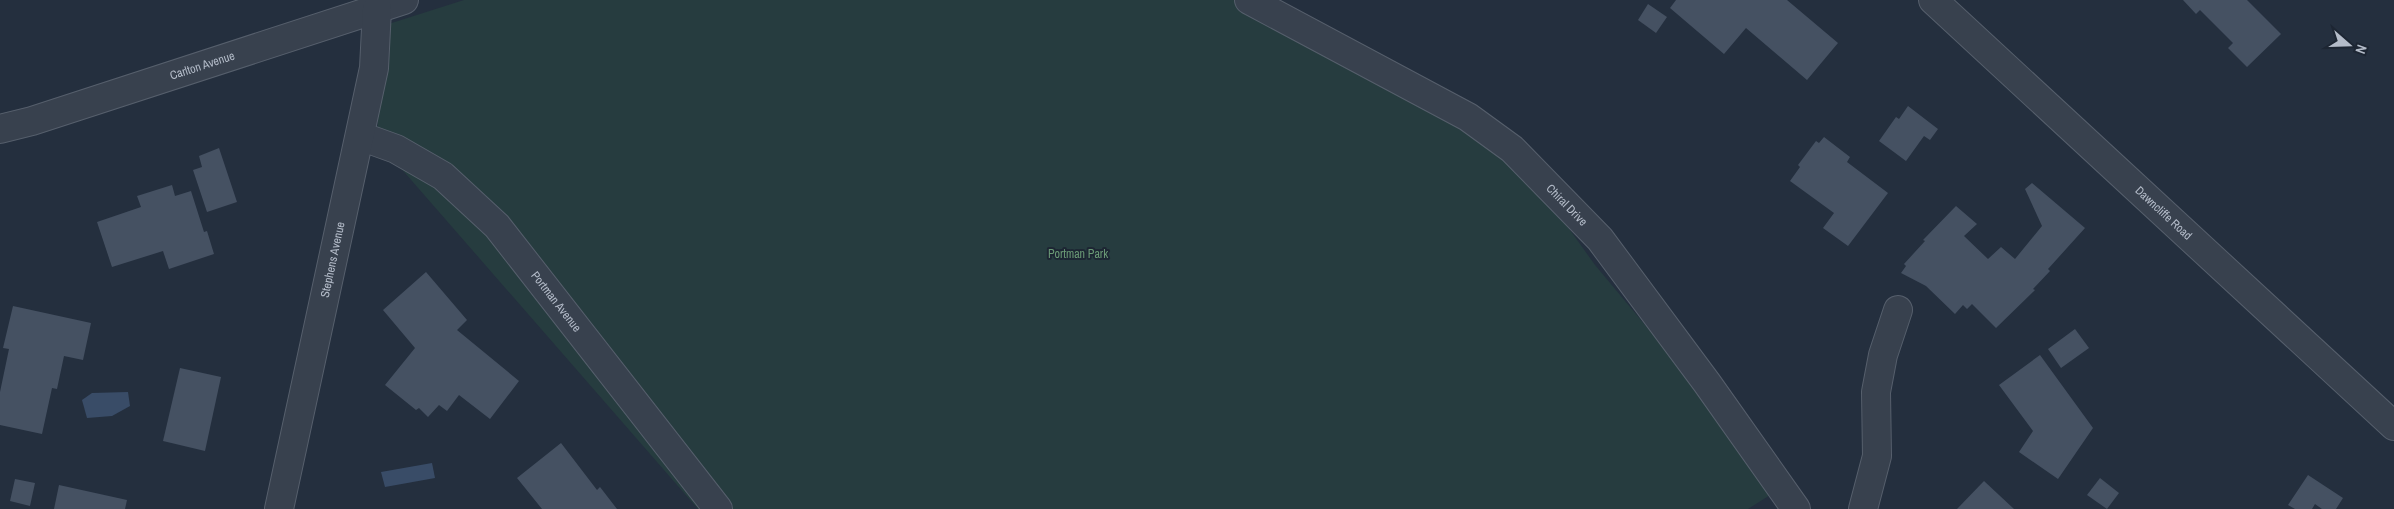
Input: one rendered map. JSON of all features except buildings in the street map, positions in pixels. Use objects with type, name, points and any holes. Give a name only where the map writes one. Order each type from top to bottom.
[{"type":"street","name":"Carlton Avenue","points":[[0,129],[32,121],[404,0]]},
{"type":"street","name":"Chiral Drive","points":[[1249,0],[1468,117],[1512,149],[1600,239],[1707,383],[1796,509]]},
{"type":"street","name":"Dawncliffe Road","points":[[1933,0],[2394,426]]},
{"type":"street","name":"Stephens Avenue","points":[[279,509],[374,68],[377,9]]},
{"type":"street","name":"Portman Avenue","points":[[360,136],[396,149],[443,176],[497,226],[718,509]]},
{"type":"street","points":[[1864,509],[1877,456],[1876,392],[1883,355],[1898,310]]},
{"type":"green space","name":"Portman Park","points":[[464,0],[1247,0],[1512,149],[1595,265],[1781,488],[1748,509],[698,509],[378,142],[376,28]]},
{"type":"water","points":[[128,392],[130,406],[112,416],[87,418],[82,400],[92,393]]},
{"type":"water","points":[[432,463],[435,478],[385,487],[381,472]]}]
